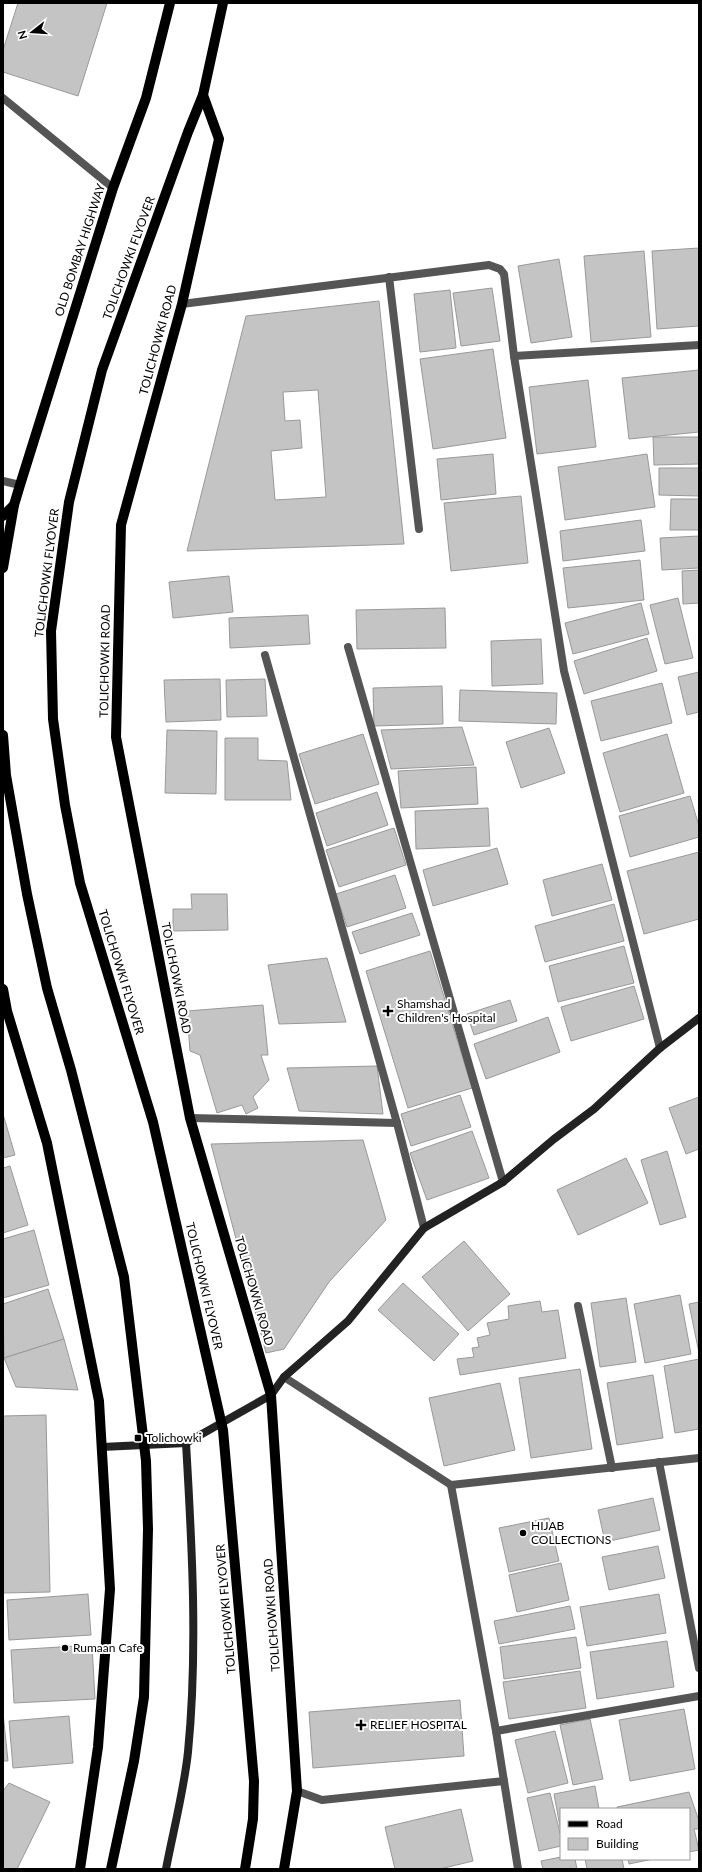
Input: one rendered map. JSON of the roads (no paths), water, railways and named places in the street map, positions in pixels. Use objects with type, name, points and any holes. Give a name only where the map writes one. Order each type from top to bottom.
[{"type":"main road","name":"OLD BOMBAY HIGHWAY","points":[[14,506],[113,188],[146,98],[170,3]]},
{"type":"main road","points":[[203,95],[223,3]]},
{"type":"main road","name":"TOLICHOWKI FLYOVER","points":[[203,95],[188,132],[102,370],[68,502],[51,631],[53,719],[65,805],[80,883],[153,1122],[223,1430],[254,1782],[253,1819],[245,1869]]},
{"type":"main road","name":"TOLICHOWKI ROAD","points":[[203,95],[219,139],[182,304],[121,525],[116,737],[190,1118],[271,1395],[297,1791],[284,1869]]},
{"type":"main road","points":[[3,516],[14,506]]},
{"type":"main road","points":[[3,568],[14,506]]},
{"type":"main road","points":[[3,735],[8,783],[27,894],[47,988],[71,1070],[124,1277],[146,1461],[148,1528],[144,1698],[134,1762],[111,1869]]},
{"type":"main road","points":[[3,989],[5,1012],[47,1143],[99,1401],[110,1589],[98,1747],[80,1869]]},
{"type":"street","points":[[3,98],[113,188]]},
{"type":"street","points":[[182,304],[489,265],[500,269],[506,280],[514,356],[564,671],[660,1048]]},
{"type":"street","points":[[389,277],[419,529]]},
{"type":"street","points":[[514,356],[699,345]]},
{"type":"street","points":[[3,481],[20,485]]},
{"type":"street","points":[[348,647],[504,1182]]},
{"type":"street","points":[[265,655],[397,1123],[424,1228]]},
{"type":"street","points":[[102,1447],[186,1443],[271,1395],[284,1377],[348,1321],[424,1228],[504,1182],[554,1139],[594,1109],[660,1048],[699,1018]]},
{"type":"street","points":[[190,1118],[397,1123]]},
{"type":"street","points":[[578,1306],[612,1468]]},
{"type":"street","points":[[284,1377],[451,1485],[699,1458]]},
{"type":"street","points":[[166,1869],[188,1753],[192,1676],[193,1557],[186,1443]]},
{"type":"street","points":[[659,1462],[699,1668]]},
{"type":"street","points":[[451,1485],[496,1731],[518,1869]]},
{"type":"street","points":[[496,1731],[699,1696]]},
{"type":"street","points":[[297,1791],[322,1800],[504,1781]]},
{"type":"place","name":"Shamshad Children's Hospital","points":[[388,1011]]},
{"type":"place","name":"Tolichowki","points":[[138,1438]]},
{"type":"place","name":"HIJAB COLLECTIONS","points":[[523,1533]]},
{"type":"place","name":"Rumaan Cafe","points":[[65,1648]]},
{"type":"place","name":"RELIEF HOSPITAL","points":[[361,1725]]}]
